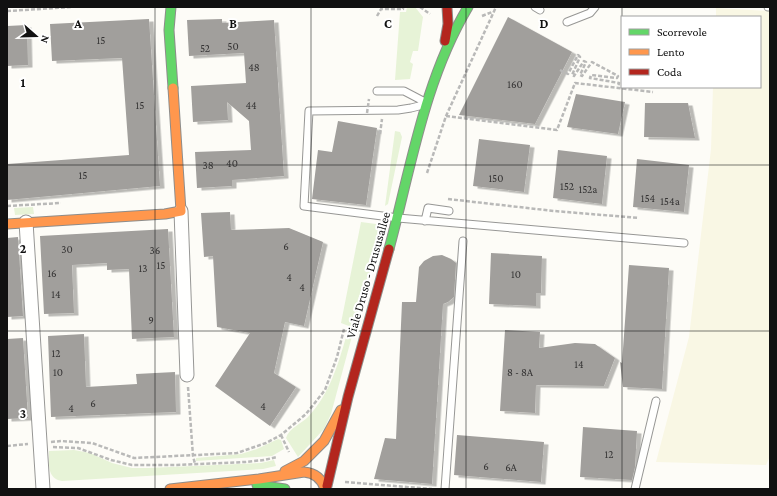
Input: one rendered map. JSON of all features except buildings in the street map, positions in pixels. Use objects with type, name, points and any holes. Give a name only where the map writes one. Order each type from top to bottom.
[{"type":"main road","points":[[7,224],[165,214],[181,211],[169,30],[170,7]]},
{"type":"main road","name":"Viale Druso - Drususallee","points":[[326,488],[348,397],[398,218],[410,171],[413,150],[438,69],[448,24],[446,7]]},
{"type":"main road","name":"Viale Druso - Drususallee","points":[[438,69],[456,27],[468,7]]},
{"type":"main road","points":[[262,478],[287,470],[304,461],[324,441],[348,397]]},
{"type":"main road","points":[[170,489],[303,472],[310,473],[318,478],[326,488]]},
{"type":"main road","points":[[199,485],[260,485],[285,489]]},
{"type":"main road","points":[[214,485],[243,489]]},
{"type":"street","points":[[181,211],[187,375]]},
{"type":"street","points":[[26,222],[43,489]]},
{"type":"lane","points":[[567,22],[590,13],[595,7]]},
{"type":"lane","points":[[376,92],[404,91],[427,104]]},
{"type":"lane","points":[[427,104],[398,110],[309,111],[304,206],[426,221],[684,243]]},
{"type":"lane","points":[[426,221],[428,208],[450,211]]},
{"type":"lane","points":[[445,489],[463,241]]},
{"type":"lane","points":[[635,489],[656,401]]},
{"type":"path","points":[[7,11],[72,7]]},
{"type":"path","points":[[378,16],[381,9],[403,9],[403,7]]},
{"type":"path","points":[[420,7],[431,14]]},
{"type":"path","points":[[426,175],[446,116],[496,7]]},
{"type":"path","points":[[560,70],[568,74],[578,55],[580,56],[572,75],[574,76],[584,61],[586,62],[580,74],[582,76],[592,62],[618,76],[617,78],[591,75],[590,78],[619,83],[618,88]]},
{"type":"path","points":[[446,116],[557,130],[574,82],[653,92]]},
{"type":"path","points":[[367,113],[369,99]]},
{"type":"path","points":[[444,199],[554,211],[639,218]]},
{"type":"path","points":[[7,446],[61,441],[92,443],[134,458],[236,453],[266,443],[281,435],[306,414],[325,390],[337,357],[344,329]]},
{"type":"path","points":[[187,375],[193,456],[195,464]]},
{"type":"path","points":[[281,435],[289,452],[286,454]]},
{"type":"path","points":[[41,444],[54,448],[78,448],[111,460],[132,465],[195,464],[264,460],[282,456]]},
{"type":"path","points":[[344,475],[342,482],[432,489]]},
{"type":"shaded area","points":[[716,8],[770,11],[770,456],[766,465],[656,462],[689,337],[711,149],[713,88],[761,88],[761,16],[716,16]]},
{"type":"green space","points":[[407,7],[415,7],[423,17],[418,51],[413,51],[410,62],[413,64],[410,79],[395,80],[400,12],[406,12]]},
{"type":"green space","points":[[395,131],[400,132],[402,137],[388,204],[385,206]]},
{"type":"green space","points":[[33,207],[34,214],[15,215],[14,208]]},
{"type":"green space","points":[[361,222],[376,224],[382,229],[354,328],[341,323]]},
{"type":"green space","points":[[347,334],[352,336],[331,414],[324,429],[298,457],[286,438],[292,429],[308,417],[316,408],[328,389]]},
{"type":"green space","points":[[278,439],[281,440],[284,449],[272,456],[196,461],[196,458],[241,454],[257,449]]},
{"type":"green space","points":[[74,450],[90,453],[112,463],[132,468],[261,463],[274,460],[276,466],[263,469],[62,481],[57,479],[51,474],[49,451]]},
{"type":"traffic: fast","points":[[171,7],[169,30],[173,88]]},
{"type":"traffic: fast","points":[[389,249],[429,95],[453,35],[468,7]]},
{"type":"traffic: fast","points":[[257,485],[285,489]]},
{"type":"traffic: slow","points":[[7,224],[165,214],[181,211],[173,88]]},
{"type":"traffic: slow","points":[[285,471],[304,461],[324,441],[341,410]]},
{"type":"traffic: slow","points":[[170,489],[259,479],[304,472],[318,477],[325,489]]},
{"type":"traffic: jam","points":[[445,41],[448,24],[447,7]]},
{"type":"traffic: jam","points":[[327,486],[348,397],[389,249]]}]
